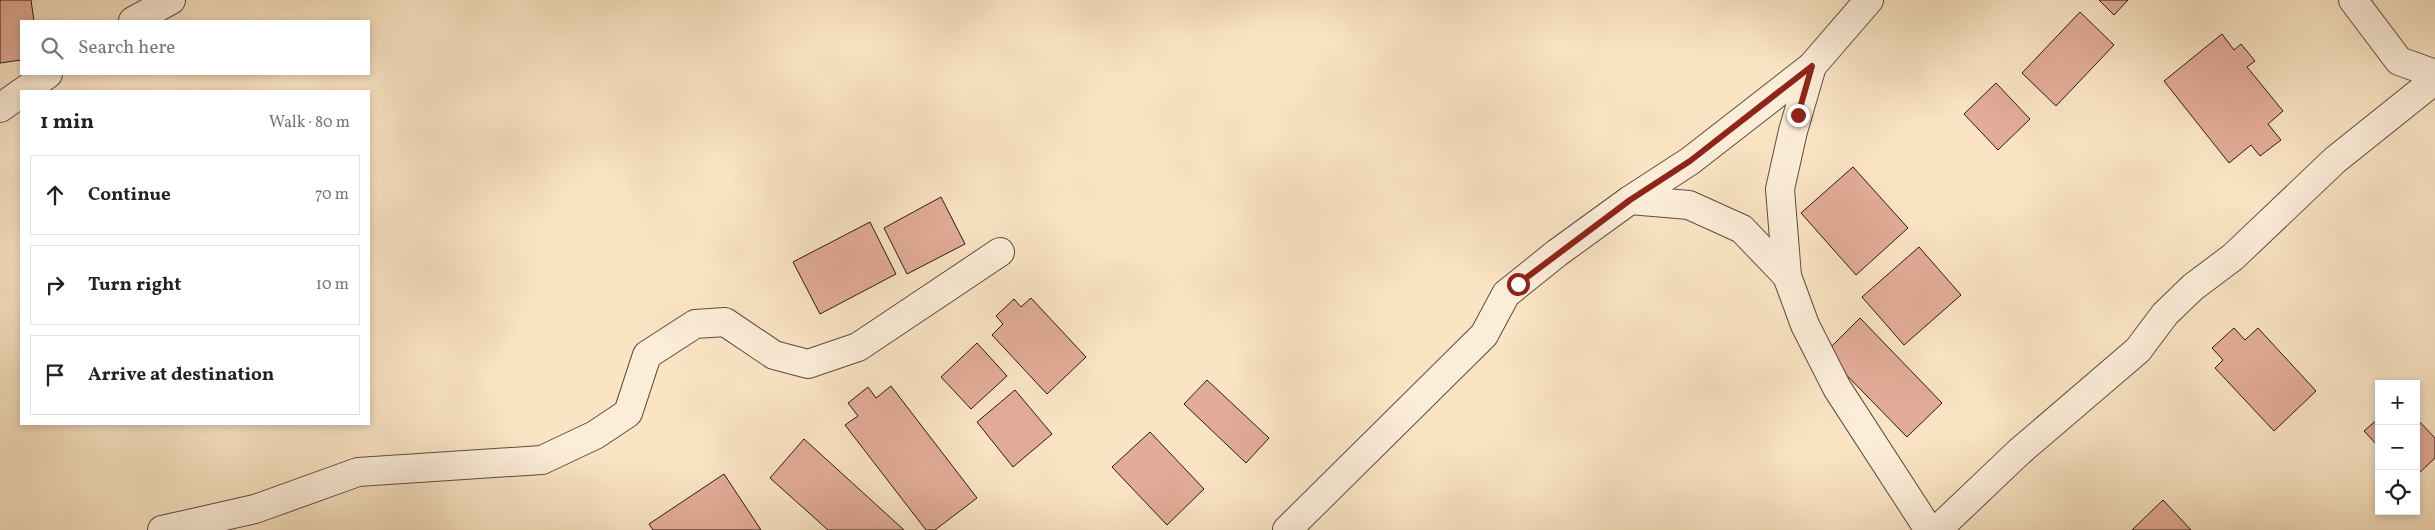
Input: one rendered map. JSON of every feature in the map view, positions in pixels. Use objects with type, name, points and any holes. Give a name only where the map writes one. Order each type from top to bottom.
[{"type":"street","points":[[135,20],[171,0]]},
{"type":"street","points":[[2353,0],[2398,61],[2435,74]]},
{"type":"street","points":[[1287,530],[1419,397],[1484,335],[1506,294],[1557,253],[1630,200],[1690,161],[1812,66],[1860,4]]},
{"type":"street","points":[[1812,66],[1793,131],[1780,189],[1787,276],[1805,325],[1837,388],[1929,530]]},
{"type":"street","points":[[25,90],[47,75]]},
{"type":"street","points":[[1937,530],[2019,452],[2138,350],[2165,314],[2194,287],[2233,257],[2335,160],[2435,80]]},
{"type":"street","points":[[0,108],[20,93]]},
{"type":"street","points":[[1630,200],[1689,205],[1742,229],[1787,276]]},
{"type":"street","points":[[162,530],[255,509],[358,472],[542,460],[594,435],[628,413],[647,356],[695,324],[725,322],[774,355],[808,364],[858,347],[1000,252]]},
{"type":"building","points":[[0,0],[31,0],[34,20],[20,20],[20,60],[0,63]]},
{"type":"building","points":[[2099,0],[2128,0],[2114,15]]},
{"type":"building","points":[[2080,12],[2114,45],[2056,106],[2022,73]]},
{"type":"building","points":[[2222,34],[2234,50],[2241,44],[2255,61],[2247,67],[2283,111],[2268,124],[2281,140],[2260,156],[2251,145],[2229,163],[2164,81]]},
{"type":"building","points":[[1996,83],[2030,119],[1998,150],[1964,114]]},
{"type":"building","points":[[1853,167],[1908,228],[1856,275],[1801,213]]},
{"type":"building","points":[[941,197],[965,244],[907,274],[884,228]]},
{"type":"building","points":[[870,222],[896,274],[820,314],[793,262]]},
{"type":"building","points":[[1919,247],[1961,295],[1904,345],[1862,297]]},
{"type":"building","points":[[1031,298],[1086,357],[1047,394],[992,335],[1003,324],[996,316],[1014,299],[1021,307]]},
{"type":"building","points":[[1860,318],[1942,403],[1907,437],[1825,353]]},
{"type":"building","points":[[2234,328],[2245,340],[2258,328],[2316,391],[2274,431],[2215,368],[2223,360],[2212,348]]},
{"type":"building","points":[[977,343],[1007,376],[971,409],[941,377]]},
{"type":"building","points":[[1207,380],[1269,438],[1246,463],[1184,404]]},
{"type":"building","points":[[891,386],[977,498],[935,530],[926,530],[845,425],[858,416],[848,403],[868,387],[876,398]]},
{"type":"building","points":[[1015,390],[1052,434],[1013,467],[977,422]]},
{"type":"building","points":[[2375,421],[2375,443],[2364,431]]},
{"type":"building","points":[[2420,422],[2435,438],[2435,458],[2420,472]]},
{"type":"building","points":[[1150,432],[1204,489],[1167,525],[1112,467]]},
{"type":"building","points":[[804,439],[904,530],[828,530],[770,478]]},
{"type":"building","points":[[724,474],[761,530],[653,530],[649,524]]},
{"type":"building","points":[[2163,500],[2191,530],[2132,530]]},
{"type":"route","points":[[1518,284],[1630,200],[1690,161],[1812,66],[1798,115]]}]
